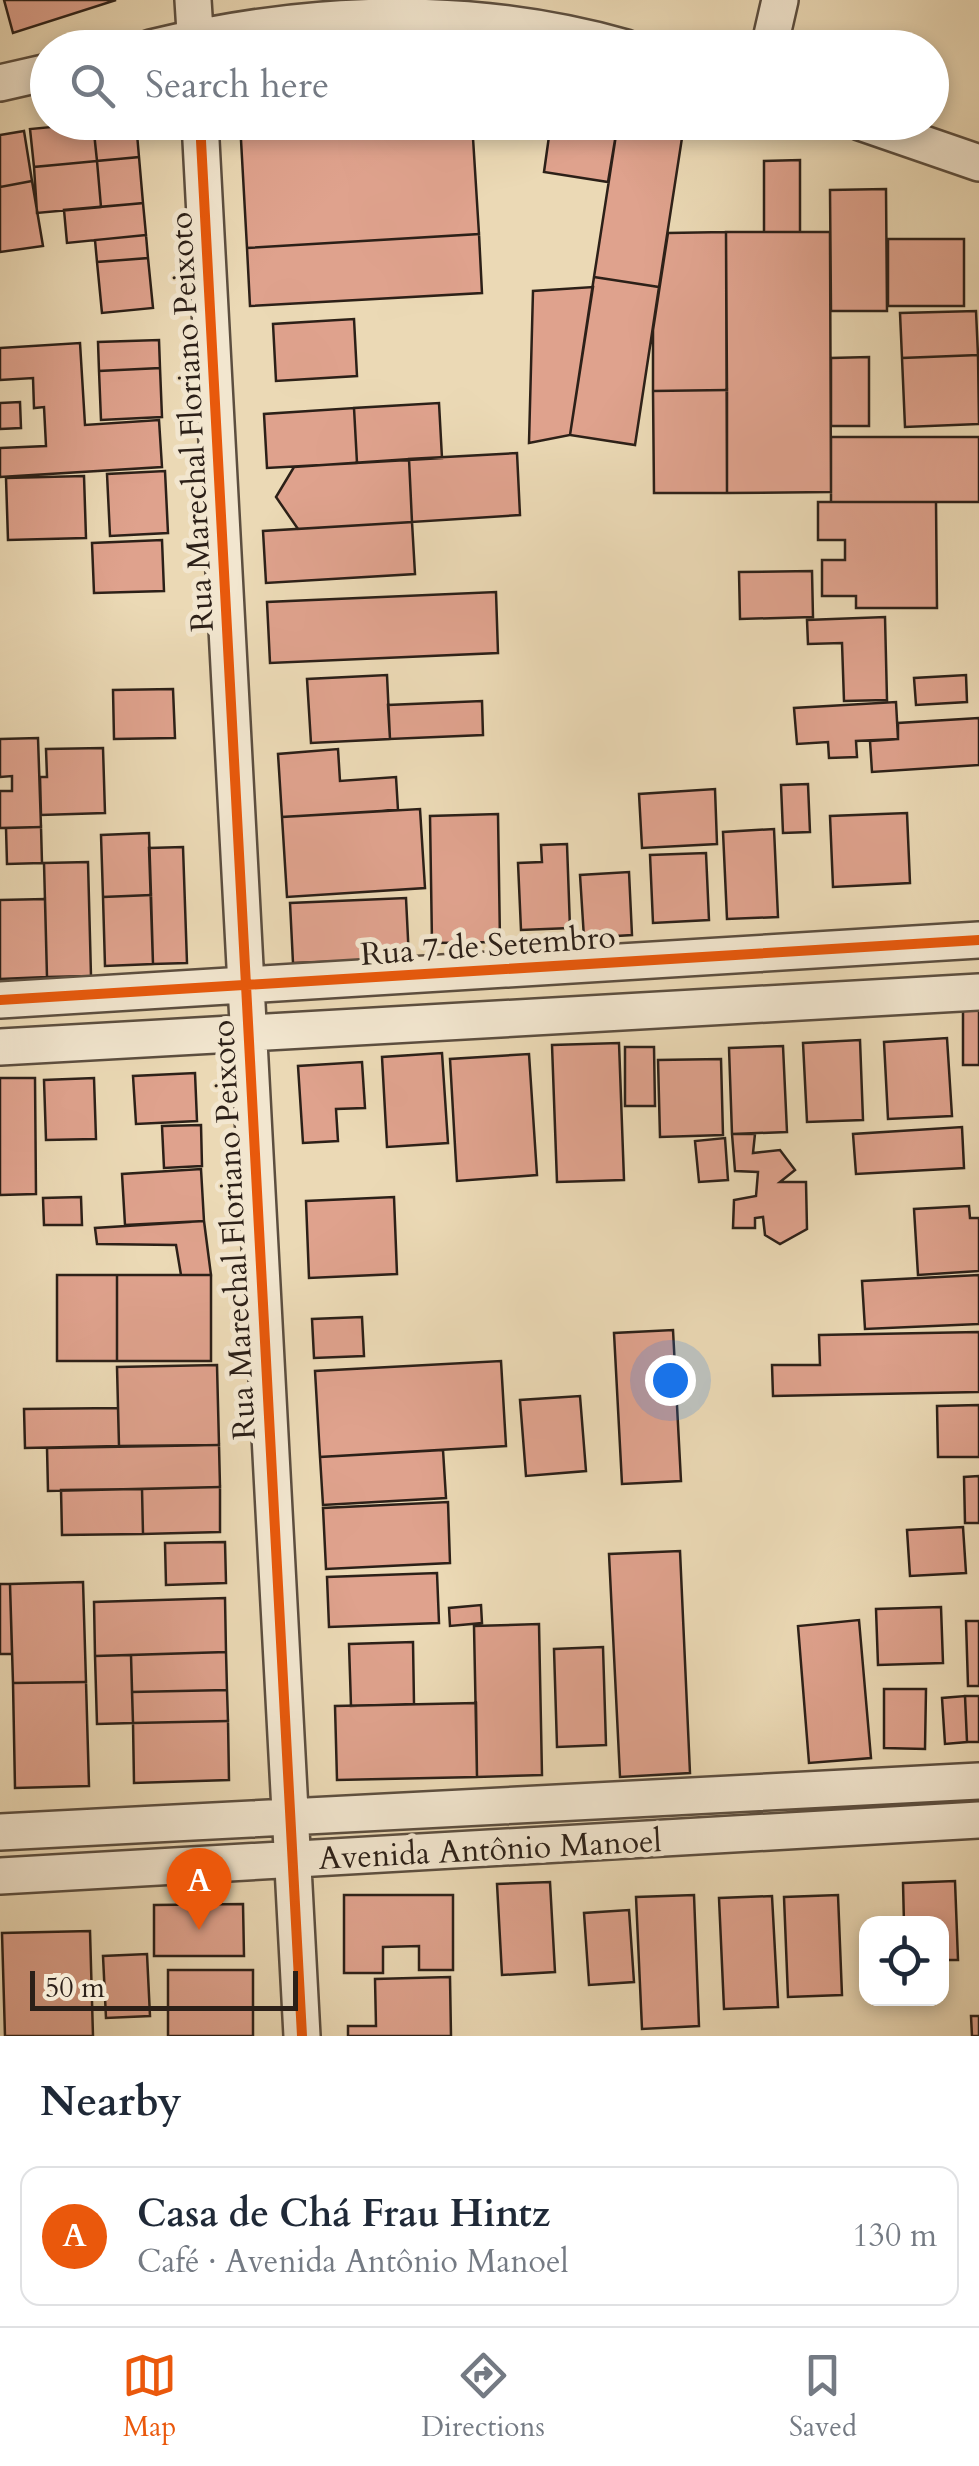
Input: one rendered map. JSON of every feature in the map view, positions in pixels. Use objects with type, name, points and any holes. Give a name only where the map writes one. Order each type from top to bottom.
[{"type":"street","points":[[193,0],[194,30]]},
{"type":"street","points":[[773,30],[780,0]]},
{"type":"street","points":[[268,30],[353,16],[461,18],[561,30]]},
{"type":"street","points":[[0,83],[30,76]]},
{"type":"street","name":"Rua Marechal Floriano Peixoto","points":[[201,140],[302,2036]]},
{"type":"street","points":[[912,140],[979,163]]},
{"type":"street","name":"Rua 7 de Setembro","points":[[0,1000],[979,940]]},
{"type":"street","points":[[674,958],[676,1009]]},
{"type":"street","points":[[0,1047],[979,992]]},
{"type":"street","name":"Avenida Antônio Manoel","points":[[0,1832],[979,1781]]},
{"type":"street","name":"Avenida Antônio Manoel","points":[[0,1876],[979,1820]]},
{"type":"building","points":[[4,0],[116,0],[13,33]]},
{"type":"building","points":[[24,131],[32,181],[0,187],[0,135]]},
{"type":"building","points":[[31,140],[95,140],[97,161],[34,167]]},
{"type":"building","points":[[95,140],[138,140],[139,157],[97,161]]},
{"type":"building","points":[[241,140],[473,140],[479,234],[247,248]]},
{"type":"building","points":[[548,140],[615,140],[608,182],[544,172]]},
{"type":"building","points":[[615,140],[682,140],[659,287],[594,277]]},
{"type":"building","points":[[139,157],[143,203],[101,207],[97,161]]},
{"type":"building","points":[[800,160],[800,232],[764,232],[764,161]]},
{"type":"building","points":[[97,161],[101,207],[37,213],[34,167]]},
{"type":"building","points":[[32,181],[43,246],[0,252],[0,187]]},
{"type":"building","points":[[886,189],[887,311],[831,311],[830,190]]},
{"type":"building","points":[[143,203],[146,235],[67,243],[64,210]]},
{"type":"building","points":[[726,232],[727,390],[653,391],[653,330],[668,233]]},
{"type":"building","points":[[726,232],[830,232],[831,492],[727,493]]},
{"type":"building","points":[[479,234],[482,293],[250,306],[247,248]]},
{"type":"building","points":[[146,235],[148,258],[97,262],[95,240]]},
{"type":"building","points":[[888,239],[964,239],[964,306],[888,306]]},
{"type":"building","points":[[148,258],[153,308],[102,313],[97,262]]},
{"type":"building","points":[[594,277],[659,287],[635,445],[570,435]]},
{"type":"building","points":[[593,287],[570,435],[529,443],[533,291]]},
{"type":"building","points":[[976,311],[978,355],[902,358],[900,313]]},
{"type":"building","points":[[354,319],[357,376],[276,381],[273,324]]},
{"type":"building","points":[[159,340],[160,368],[99,371],[98,342]]},
{"type":"building","points":[[80,343],[85,425],[159,420],[162,467],[0,477],[0,448],[46,446],[44,407],[34,408],[33,378],[0,380],[0,348]]},
{"type":"building","points":[[978,355],[979,424],[905,427],[902,358]]},
{"type":"building","points":[[869,357],[869,426],[831,426],[831,358]]},
{"type":"building","points":[[160,368],[162,417],[101,420],[99,371]]},
{"type":"building","points":[[727,390],[727,493],[654,493],[653,391]]},
{"type":"building","points":[[20,402],[21,428],[0,429],[0,403]]},
{"type":"building","points":[[439,403],[442,458],[357,463],[354,408]]},
{"type":"building","points":[[354,408],[357,463],[267,468],[264,414]]},
{"type":"building","points":[[831,437],[979,437],[979,502],[831,502]]},
{"type":"building","points":[[517,453],[520,515],[412,522],[409,459]]},
{"type":"building","points":[[409,459],[412,522],[298,529],[276,497],[294,467]]},
{"type":"building","points":[[165,471],[168,533],[110,536],[107,474]]},
{"type":"building","points":[[84,476],[86,538],[8,540],[6,478]]},
{"type":"building","points":[[818,502],[936,502],[937,608],[856,608],[856,596],[822,596],[822,560],[845,560],[845,540],[818,540]]},
{"type":"building","points":[[412,522],[415,574],[266,583],[263,531]]},
{"type":"building","points":[[162,540],[164,591],[94,593],[92,543]]},
{"type":"building","points":[[812,571],[813,617],[740,619],[739,572]]},
{"type":"building","points":[[496,592],[498,653],[270,663],[267,602]]},
{"type":"building","points":[[885,617],[887,700],[844,701],[842,643],[808,644],[807,620]]},
{"type":"building","points":[[387,675],[390,739],[311,743],[307,679]]},
{"type":"building","points":[[966,675],[967,702],[916,705],[914,678]]},
{"type":"building","points":[[173,689],[175,738],[114,739],[113,690]]},
{"type":"building","points":[[482,701],[483,735],[390,739],[388,705]]},
{"type":"building","points":[[896,702],[898,739],[856,741],[857,757],[829,758],[828,742],[797,744],[794,708]]},
{"type":"building","points":[[979,718],[979,765],[872,772],[870,741],[898,739],[898,723]]},
{"type":"building","points":[[38,738],[41,827],[0,828],[0,791],[12,791],[12,776],[0,777],[0,739]]},
{"type":"building","points":[[103,748],[105,813],[41,815],[40,777],[47,777],[46,749]]},
{"type":"building","points":[[338,749],[340,781],[396,777],[398,810],[282,817],[278,754]]},
{"type":"building","points":[[808,784],[810,832],[783,833],[781,785]]},
{"type":"building","points":[[715,789],[717,844],[642,848],[639,794]]},
{"type":"building","points":[[420,809],[425,888],[287,897],[282,817]]},
{"type":"building","points":[[907,813],[910,883],[833,887],[830,816]]},
{"type":"building","points":[[498,814],[500,942],[432,943],[430,816]]},
{"type":"building","points":[[41,827],[42,863],[7,864],[6,828]]},
{"type":"building","points":[[774,829],[778,917],[727,919],[723,832]]},
{"type":"building","points":[[149,833],[151,895],[103,897],[101,835]]},
{"type":"building","points":[[567,844],[570,928],[521,930],[518,863],[542,862],[541,845]]},
{"type":"building","points":[[183,847],[187,963],[153,964],[149,848]]},
{"type":"building","points":[[706,853],[709,920],[653,923],[650,855]]},
{"type":"building","points":[[88,862],[91,976],[47,977],[44,863]]},
{"type":"building","points":[[629,872],[632,935],[584,938],[580,875]]},
{"type":"building","points":[[151,895],[153,964],[105,966],[103,897]]},
{"type":"building","points":[[406,898],[409,959],[293,963],[290,903]]},
{"type":"building","points":[[45,899],[47,977],[0,979],[0,900]]},
{"type":"building","points":[[963,1009],[979,1009],[979,1065],[963,1065]]},
{"type":"building","points":[[947,1038],[952,1116],[888,1119],[884,1042]]},
{"type":"building","points":[[860,1040],[863,1120],[807,1122],[803,1043]]},
{"type":"building","points":[[619,1043],[624,1180],[557,1182],[552,1045]]},
{"type":"building","points":[[783,1046],[787,1132],[732,1134],[729,1048]]},
{"type":"building","points":[[625,1047],[654,1047],[655,1106],[625,1106]]},
{"type":"building","points":[[442,1053],[448,1143],[387,1147],[382,1057]]},
{"type":"building","points":[[529,1054],[537,1175],[457,1181],[450,1059]]},
{"type":"building","points":[[721,1059],[723,1135],[660,1137],[658,1060]]},
{"type":"building","points":[[362,1062],[365,1108],[336,1109],[338,1141],[303,1143],[298,1066]]},
{"type":"building","points":[[195,1073],[197,1121],[136,1124],[133,1076]]},
{"type":"building","points":[[0,1078],[35,1078],[36,1194],[0,1195]]},
{"type":"building","points":[[94,1078],[96,1139],[46,1140],[44,1080]]},
{"type":"building","points":[[201,1125],[202,1166],[164,1168],[162,1126]]},
{"type":"building","points":[[962,1127],[964,1168],[856,1174],[853,1134]]},
{"type":"building","points":[[732,1134],[755,1134],[753,1153],[780,1150],[795,1170],[780,1182],[806,1182],[807,1229],[780,1244],[765,1235],[763,1217],[755,1218],[755,1228],[733,1228],[734,1200],[756,1196],[758,1172],[735,1171]]},
{"type":"building","points":[[725,1138],[728,1180],[699,1182],[695,1141]]},
{"type":"building","points":[[201,1169],[204,1221],[125,1225],[122,1174]]},
{"type":"building","points":[[81,1197],[82,1225],[44,1225],[43,1198]]},
{"type":"building","points":[[394,1197],[397,1274],[309,1278],[306,1201]]},
{"type":"building","points":[[969,1206],[970,1218],[979,1218],[979,1271],[918,1275],[914,1209]]},
{"type":"building","points":[[204,1221],[211,1275],[181,1275],[176,1245],[97,1244],[95,1228]]},
{"type":"building","points":[[57,1275],[117,1275],[117,1361],[57,1361]]},
{"type":"building","points":[[117,1275],[211,1275],[211,1361],[117,1361]]},
{"type":"building","points":[[979,1275],[979,1324],[865,1329],[862,1281]]},
{"type":"building","points":[[362,1317],[364,1356],[314,1358],[312,1319]]},
{"type":"building","points":[[673,1330],[681,1481],[622,1484],[614,1333]]},
{"type":"building","points":[[979,1332],[979,1392],[773,1396],[772,1365],[820,1365],[819,1335]]},
{"type":"building","points":[[501,1361],[506,1446],[320,1457],[315,1371]]},
{"type":"building","points":[[217,1365],[219,1445],[119,1446],[117,1367]]},
{"type":"building","points":[[580,1396],[586,1471],[526,1476],[520,1400]]},
{"type":"building","points":[[979,1405],[979,1457],[938,1457],[937,1406]]},
{"type":"building","points":[[118,1408],[119,1446],[25,1448],[24,1409]]},
{"type":"building","points":[[219,1445],[220,1487],[48,1491],[47,1448]]},
{"type":"building","points":[[443,1450],[446,1498],[323,1505],[320,1457]]},
{"type":"building","points":[[979,1476],[979,1523],[965,1523],[964,1477]]},
{"type":"building","points":[[220,1487],[220,1532],[143,1534],[142,1489]]},
{"type":"building","points":[[142,1489],[143,1534],[62,1535],[61,1490]]},
{"type":"building","points":[[448,1502],[450,1563],[326,1569],[323,1508]]},
{"type":"building","points":[[963,1527],[966,1573],[910,1576],[907,1530]]},
{"type":"building","points":[[225,1542],[226,1583],[166,1585],[165,1543]]},
{"type":"building","points":[[680,1551],[690,1773],[620,1777],[609,1554]]},
{"type":"building","points":[[437,1573],[439,1623],[329,1627],[327,1577]]},
{"type":"building","points":[[83,1582],[86,1682],[13,1683],[10,1584]]},
{"type":"building","points":[[0,1584],[10,1584],[12,1654],[0,1654]]},
{"type":"building","points":[[225,1598],[226,1652],[95,1656],[94,1602]]},
{"type":"building","points":[[481,1605],[482,1623],[450,1626],[449,1608]]},
{"type":"building","points":[[941,1607],[943,1663],[878,1665],[876,1609]]},
{"type":"building","points":[[859,1620],[871,1758],[809,1763],[798,1626]]},
{"type":"building","points":[[966,1621],[979,1621],[979,1686],[968,1686]]},
{"type":"building","points":[[539,1624],[542,1775],[477,1777],[474,1626]]},
{"type":"building","points":[[413,1642],[414,1704],[351,1706],[349,1644]]},
{"type":"building","points":[[603,1647],[606,1745],[557,1747],[554,1649]]},
{"type":"building","points":[[226,1652],[227,1690],[132,1692],[131,1655]]},
{"type":"building","points":[[131,1655],[133,1723],[97,1724],[95,1656]]},
{"type":"building","points":[[86,1682],[89,1786],[15,1788],[13,1683]]},
{"type":"building","points":[[884,1689],[926,1689],[925,1749],[884,1748]]},
{"type":"building","points":[[227,1690],[228,1721],[133,1723],[132,1692]]},
{"type":"building","points":[[965,1696],[967,1742],[945,1744],[942,1698]]},
{"type":"building","points":[[965,1696],[979,1696],[979,1742],[967,1742]]},
{"type":"building","points":[[476,1703],[477,1777],[337,1780],[335,1706]]},
{"type":"building","points":[[228,1721],[229,1780],[134,1783],[133,1723]]},
{"type":"building","points":[[955,1881],[958,1960],[949,1960],[949,1916],[904,1916],[903,1883]]},
{"type":"building","points":[[550,1882],[555,1972],[502,1975],[497,1884]]},
{"type":"building","points":[[344,1895],[453,1895],[453,1970],[419,1970],[419,1946],[383,1947],[383,1973],[344,1973]]},
{"type":"building","points":[[694,1895],[699,2026],[642,2029],[636,1897]]},
{"type":"building","points":[[838,1895],[842,1995],[788,1997],[784,1897]]},
{"type":"building","points":[[772,1896],[778,2007],[724,2009],[719,1898]]},
{"type":"building","points":[[243,1904],[244,1956],[154,1956],[154,1905]]},
{"type":"building","points":[[629,1910],[634,1982],[589,1985],[584,1913]]},
{"type":"building","points":[[90,1931],[93,2036],[5,2036],[2,1933]]},
{"type":"building","points":[[147,1954],[150,2016],[106,2018],[103,1956]]},
{"type":"building","points":[[168,1970],[253,1970],[253,2036],[168,2036]]},
{"type":"building","points":[[450,1977],[451,2036],[348,2036],[348,2026],[376,2026],[375,1979]]},
{"type":"building","points":[[971,2016],[979,2016],[979,2036],[972,2036]]},
{"type":"cycle path","points":[[201,140],[302,2036]]},
{"type":"cycle path","points":[[0,1000],[979,940]]},
{"type":"place","name":"Casa de Chá Frau Hintz","points":[[199,1930]]}]
